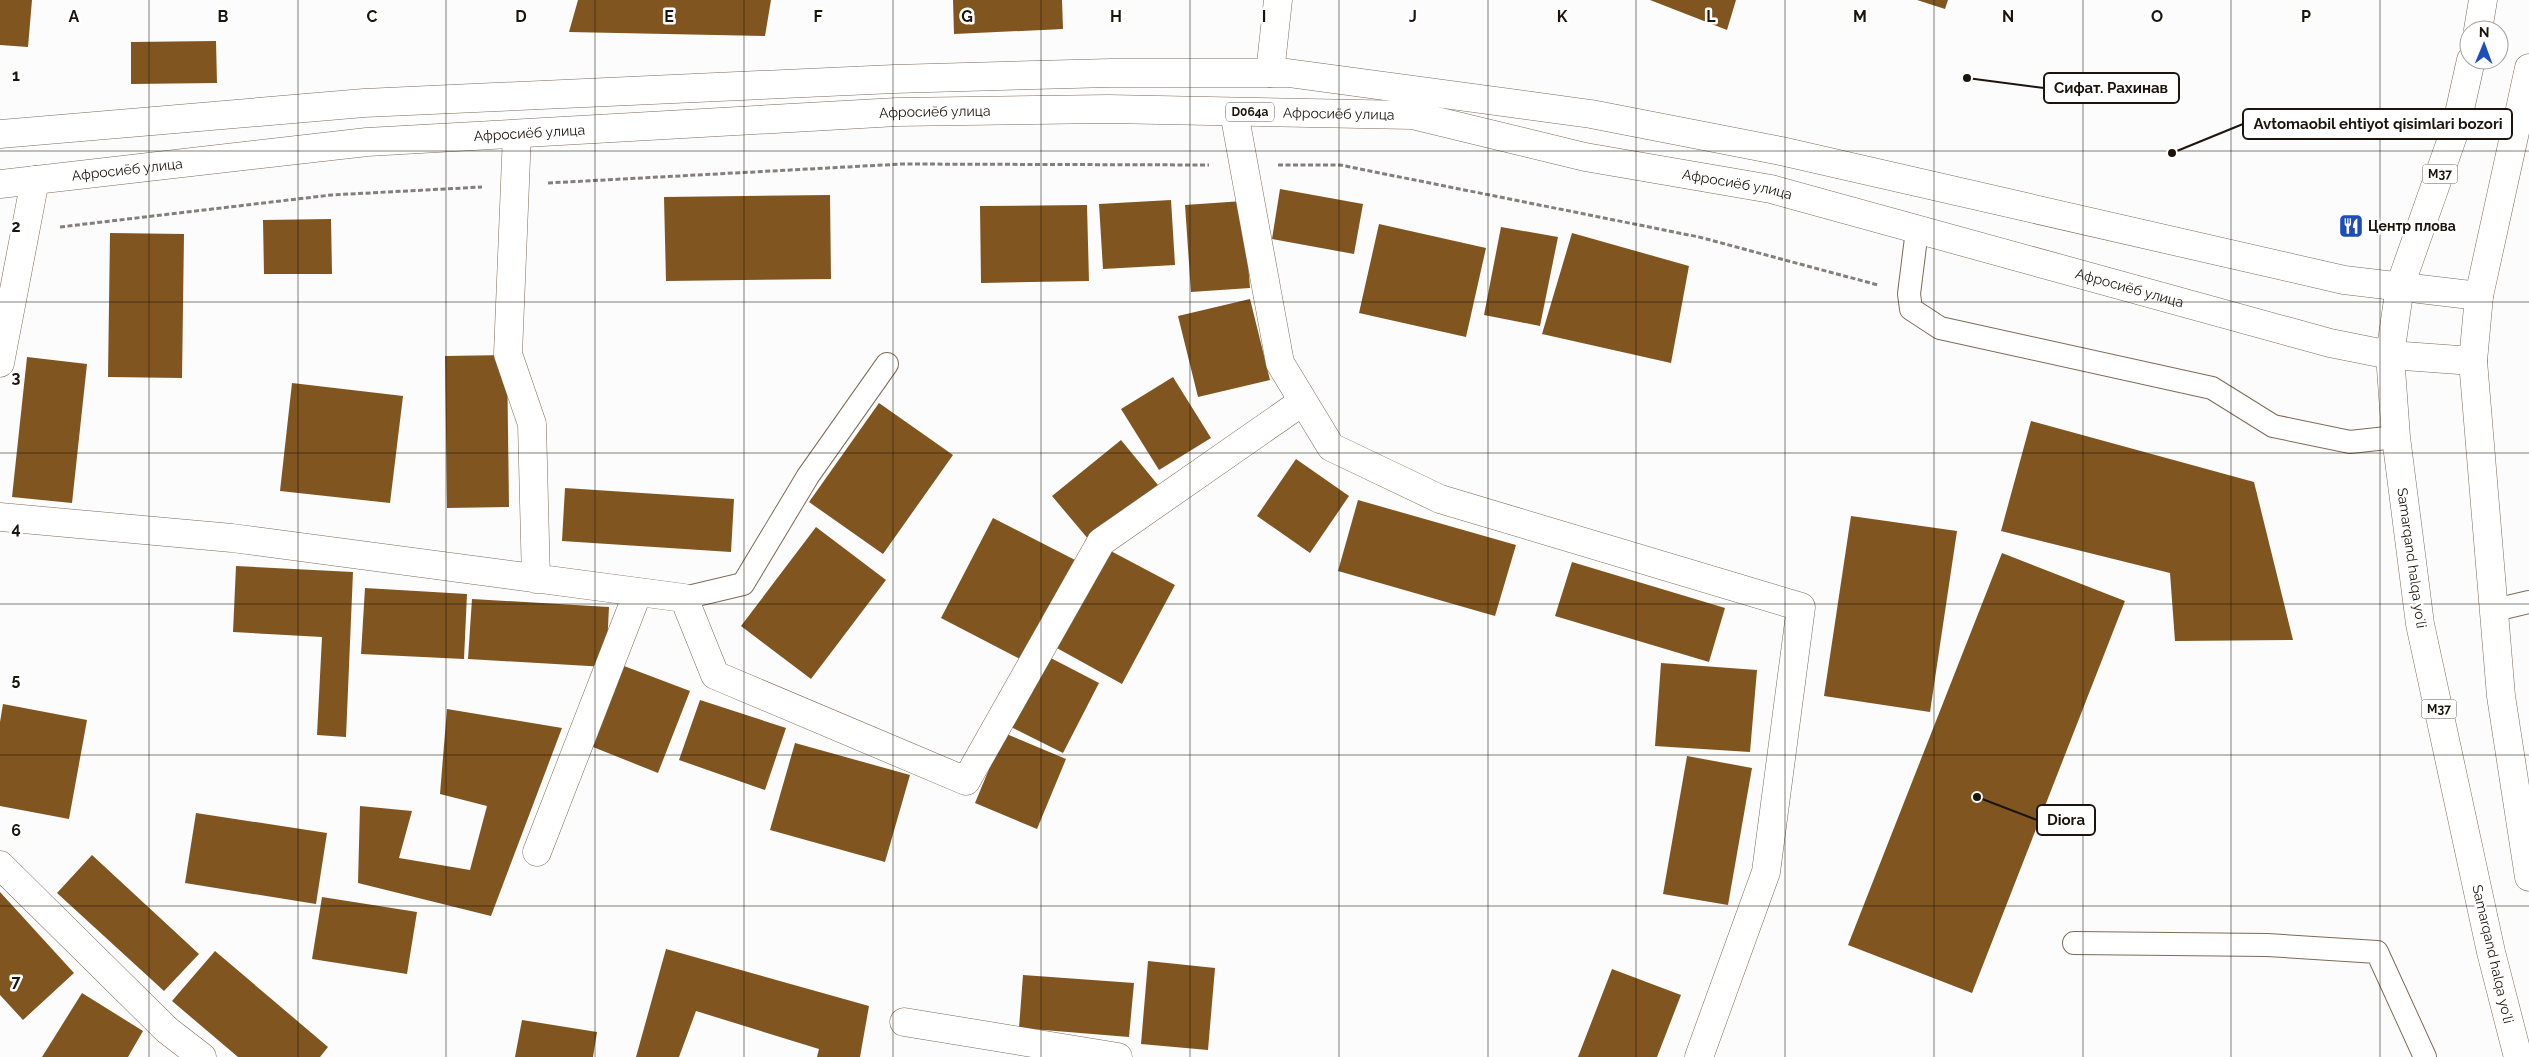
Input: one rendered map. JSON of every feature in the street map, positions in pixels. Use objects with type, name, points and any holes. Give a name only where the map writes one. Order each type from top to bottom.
[{"type":"main road","points":[[1270,73],[1278,0]]},
{"type":"main road","points":[[2480,20],[2484,0]]},
{"type":"main road","points":[[2529,68],[2479,296],[2473,361],[2501,696],[2529,878]]},
{"type":"main road","name":"Samarqand halqa yoʻli","points":[[2469,70],[2456,127],[2400,286],[2390,355],[2396,437],[2420,624],[2491,952],[2518,1057]]},
{"type":"main road","name":"Афросиёб улица","points":[[0,134],[384,102],[894,79],[1100,74],[1288,73],[1591,114],[1781,151],[2344,280],[2479,296]]},
{"type":"main road","name":"Афросиёб улица","points":[[0,184],[367,142],[897,112],[1108,109],[1412,115],[1585,157],[1771,189],[2330,343],[2390,355],[2473,361]]},
{"type":"main road","points":[[1234,112],[1280,363],[1331,447],[1440,499],[1801,606],[1766,872],[1699,1057]]},
{"type":"main road","points":[[518,134],[508,354],[532,424],[536,579]]},
{"type":"main road","points":[[0,363],[35,180]]},
{"type":"main road","points":[[0,517],[232,538],[684,598],[715,675],[966,781],[1101,542],[1302,402]]},
{"type":"main road","points":[[537,852],[638,592]]},
{"type":"main road","points":[[0,865],[167,1030],[202,1057]]},
{"type":"main road","points":[[904,1022],[1118,1057]]},
{"type":"lane","points":[[1917,230],[1909,294],[1911,309],[1940,328],[2212,388],[2273,426],[2350,442],[2396,437]]},
{"type":"lane","points":[[684,598],[744,584],[808,476],[887,364]]},
{"type":"lane","points":[[2495,610],[2529,602]]},
{"type":"lane","points":[[2074,943],[2267,945],[2377,952],[2425,1057]]},
{"type":"path","points":[[25,231],[330,195],[902,164],[1340,165],[1699,237],[1909,294]]},
{"type":"building","points":[[0,0],[32,0],[28,47],[0,45]]},
{"type":"building","points":[[578,0],[771,0],[765,36],[569,32]]},
{"type":"building","points":[[953,0],[1062,0],[1063,29],[954,34]]},
{"type":"building","points":[[1650,0],[1736,0],[1727,30]]},
{"type":"building","points":[[1917,0],[1948,0],[1945,9]]},
{"type":"building","points":[[216,41],[217,83],[131,84],[131,42]]},
{"type":"building","points":[[1280,189],[1363,204],[1354,254],[1272,239]]},
{"type":"building","points":[[830,195],[831,279],[666,281],[664,197]]},
{"type":"building","points":[[1171,200],[1175,265],[1103,269],[1099,204]]},
{"type":"building","points":[[1243,201],[1250,288],[1191,292],[1185,205]]},
{"type":"building","points":[[1087,205],[1089,281],[981,283],[980,206]]},
{"type":"building","points":[[331,219],[332,274],[264,274],[263,220]]},
{"type":"building","points":[[1379,224],[1486,248],[1466,337],[1359,313]]},
{"type":"building","points":[[1501,227],[1558,237],[1540,326],[1484,315]]},
{"type":"building","points":[[110,233],[184,234],[182,378],[108,377]]},
{"type":"building","points":[[1572,233],[1689,266],[1671,363],[1542,334]]},
{"type":"building","points":[[1250,299],[1270,380],[1198,397],[1178,316]]},
{"type":"building","points":[[507,355],[509,507],[447,508],[445,356]]},
{"type":"building","points":[[27,357],[87,364],[72,503],[12,497]]},
{"type":"building","points":[[1173,377],[1211,438],[1159,470],[1121,409]]},
{"type":"building","points":[[292,383],[403,396],[390,503],[280,491]]},
{"type":"building","points":[[879,403],[953,455],[883,554],[809,502]]},
{"type":"building","points":[[2031,421],[2254,482],[2293,640],[2175,641],[2170,573],[2001,531]]},
{"type":"building","points":[[1121,440],[1158,485],[1089,540],[1052,496]]},
{"type":"building","points":[[1296,459],[1349,496],[1310,553],[1257,516]]},
{"type":"building","points":[[565,488],[734,499],[731,552],[562,541]]},
{"type":"building","points":[[1358,500],[1516,545],[1495,616],[1338,571]]},
{"type":"building","points":[[1851,516],[1957,531],[1930,712],[1824,696]]},
{"type":"building","points":[[993,518],[1077,561],[1024,661],[941,618]]},
{"type":"building","points":[[816,527],[886,580],[811,679],[741,626]]},
{"type":"building","points":[[1107,549],[1175,585],[1122,684],[1055,647]]},
{"type":"building","points":[[2002,553],[2125,601],[1972,993],[1848,945]]},
{"type":"building","points":[[1572,562],[1725,608],[1709,662],[1555,616]]},
{"type":"building","points":[[236,566],[353,572],[346,737],[317,735],[322,637],[233,632]]},
{"type":"building","points":[[365,588],[467,594],[464,659],[361,654]]},
{"type":"building","points":[[472,599],[609,607],[606,667],[468,659]]},
{"type":"building","points":[[1045,655],[1099,683],[1063,753],[1009,726]]},
{"type":"building","points":[[1661,663],[1757,670],[1750,752],[1655,746]]},
{"type":"building","points":[[624,666],[690,691],[658,773],[593,747]]},
{"type":"building","points":[[700,700],[786,728],[765,790],[679,760]]},
{"type":"building","points":[[3,704],[87,720],[69,819],[0,806],[0,722]]},
{"type":"building","points":[[447,709],[562,728],[491,916],[358,883],[360,806],[412,811],[399,858],[470,870],[487,806],[440,794]]},
{"type":"building","points":[[1004,733],[1066,759],[1037,829],[975,803]]},
{"type":"building","points":[[795,743],[910,775],[885,862],[770,830]]},
{"type":"building","points":[[1687,756],[1752,768],[1728,905],[1663,894]]},
{"type":"building","points":[[196,813],[327,833],[316,904],[185,883]]},
{"type":"building","points":[[92,855],[199,954],[164,991],[57,893]]},
{"type":"building","points":[[0,892],[74,973],[23,1020],[0,995]]},
{"type":"building","points":[[322,897],[417,912],[407,974],[312,959]]},
{"type":"building","points":[[666,949],[869,1006],[860,1057],[817,1057],[819,1049],[696,1011],[679,1057],[636,1057]]},
{"type":"building","points":[[215,951],[328,1047],[320,1057],[238,1057],[172,1001]]},
{"type":"building","points":[[1148,961],[1215,968],[1208,1050],[1141,1044]]},
{"type":"building","points":[[1612,969],[1681,995],[1657,1057],[1578,1057]]},
{"type":"building","points":[[1023,975],[1134,983],[1129,1037],[1019,1028]]},
{"type":"building","points":[[82,993],[143,1031],[128,1057],[42,1057]]},
{"type":"building","points":[[522,1020],[597,1032],[593,1057],[515,1057]]},
{"type":"place","name":"Сифат. Рахинав","points":[[1967,78]]},
{"type":"place","name":"Avtomaobil ehtiyot qisimlari bozori","points":[[2172,153]]},
{"type":"place","name":"Центр плова","points":[[2351,226]]},
{"type":"place","name":"Diora","points":[[1977,797]]}]
